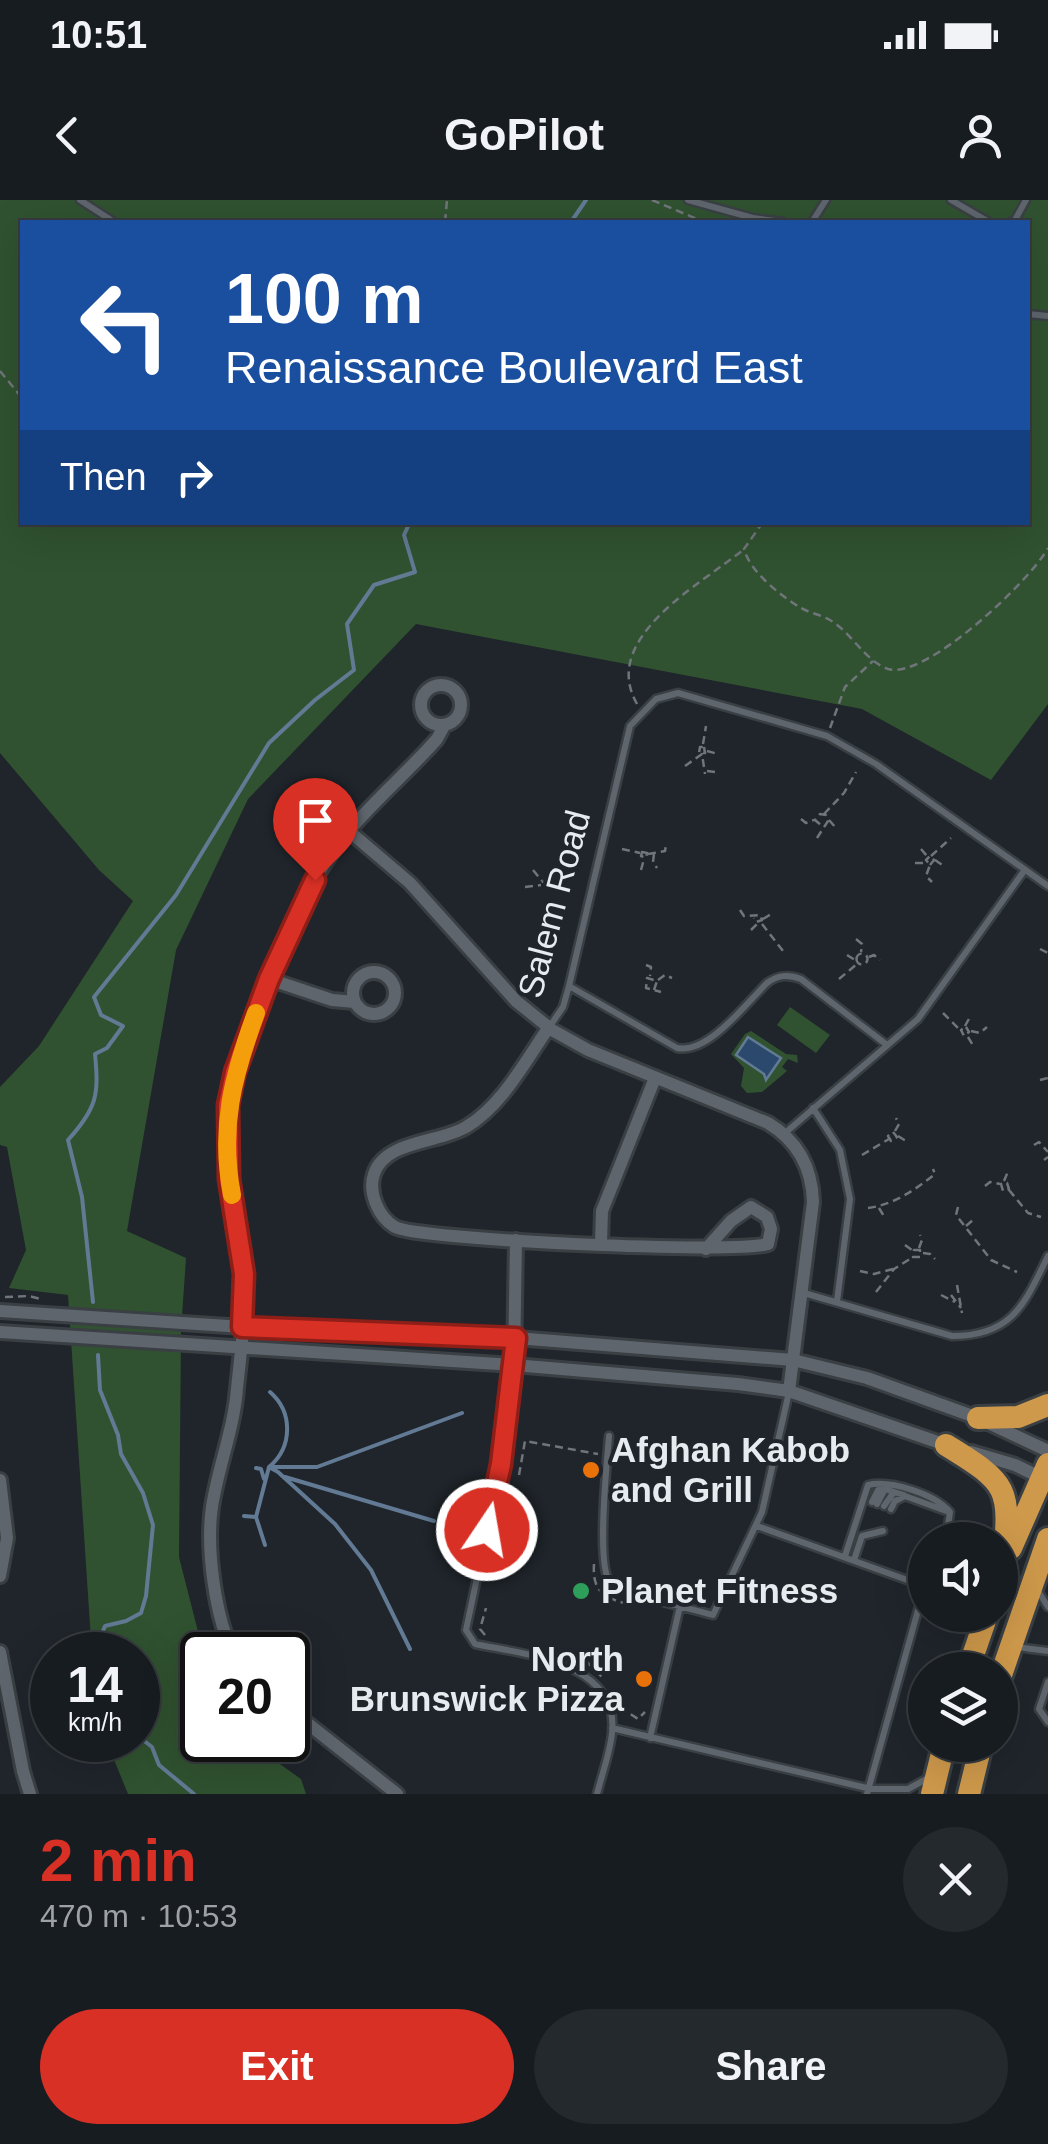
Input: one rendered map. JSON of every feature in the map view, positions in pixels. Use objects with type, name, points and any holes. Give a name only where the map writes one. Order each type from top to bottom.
[{"type":"highway","points":[[978,1418],[1018,1417],[1048,1404]]},
{"type":"highway","points":[[946,1446],[988,1470],[1001,1484],[1007,1522]]},
{"type":"highway","points":[[1018,1534],[1046,1474]]},
{"type":"highway","points":[[1008,1652],[1048,1538]]},
{"type":"highway","points":[[969,1794],[977,1762]]},
{"type":"street","points":[[222,1632],[210,1537],[212,1506],[235,1415],[242,1327],[244,1274],[229,1179],[228,1105],[235,1072],[269,979],[325,862],[349,831],[437,739],[444,726]]},
{"type":"street","points":[[349,831],[410,882],[516,1002],[549,1027],[588,1050],[768,1122],[785,1133],[806,1162],[812,1184],[804,1293],[789,1391]]},
{"type":"street","points":[[269,979],[332,1000],[355,1002]]},
{"type":"street","name":"Salem Road","points":[[549,1027],[514,1078],[470,1125],[403,1148],[378,1165],[372,1178],[385,1220],[412,1234],[706,1249],[754,1249],[768,1244],[771,1229],[767,1217],[752,1207],[731,1221],[706,1249]]},
{"type":"street","points":[[601,1243],[602,1211],[655,1078]]},
{"type":"street","points":[[514,1364],[516,1240]]},
{"type":"street","points":[[0,1311],[242,1327],[516,1338],[793,1360],[867,1378],[978,1418],[1048,1451]]},
{"type":"street","points":[[0,1332],[514,1364],[738,1384],[789,1391],[946,1446],[1046,1474]]},
{"type":"street","points":[[0,1480],[7,1538],[0,1576]]},
{"type":"street","points":[[0,1652],[30,1794]]},
{"type":"street","points":[[310,1725],[397,1794]]},
{"type":"lane","points":[[80,200],[111,220]]},
{"type":"lane","points":[[688,200],[768,220]]},
{"type":"lane","points":[[951,200],[986,220]]},
{"type":"lane","points":[[642,711],[656,699],[678,693],[827,736],[876,764],[1048,886]]},
{"type":"lane","name":"Salem Road","points":[[549,1027],[563,1007],[570,986],[630,726],[642,711]]},
{"type":"lane","points":[[785,1133],[918,1019],[1024,871]]},
{"type":"lane","points":[[570,986],[676,1048],[686,1050],[708,1041],[767,983],[792,976],[886,1045]]},
{"type":"lane","points":[[813,1108],[840,1150],[848,1185],[849,1221],[837,1301]]},
{"type":"lane","points":[[804,1293],[952,1336],[972,1336],[990,1332],[1014,1314],[1048,1256]]},
{"type":"lane","points":[[514,1364],[501,1464],[466,1630],[475,1644],[556,1662],[582,1672],[603,1696],[612,1728],[597,1794]]},
{"type":"lane","points":[[608,1436],[602,1553],[606,1576],[621,1589],[713,1615],[757,1526],[789,1391]]},
{"type":"lane","points":[[845,1556],[868,1485],[884,1482],[941,1501],[950,1512],[949,1522]]},
{"type":"lane","points":[[881,1505],[885,1489],[950,1512]]},
{"type":"lane","points":[[881,1505],[894,1492]]},
{"type":"lane","points":[[881,1505],[905,1496]]},
{"type":"lane","points":[[757,1526],[908,1580]]},
{"type":"lane","points":[[854,1560],[862,1536],[872,1527],[862,1536]]},
{"type":"lane","points":[[1032,1580],[1048,1607]]},
{"type":"lane","points":[[650,1738],[680,1606]]},
{"type":"lane","points":[[870,1792],[913,1632]]},
{"type":"lane","points":[[1010,1646],[1048,1652]]},
{"type":"lane","points":[[1048,1682],[1038,1709],[1048,1722]]},
{"type":"lane","points":[[612,1728],[870,1792],[934,1784]]},
{"type":"path","points":[[652,200],[699,220]]},
{"type":"path","points":[[0,371],[20,396]]},
{"type":"path","points":[[642,711],[628,664],[642,631],[744,548],[761,525]]},
{"type":"path","points":[[744,548],[752,564],[774,587],[804,610],[829,620],[886,668],[902,669],[949,646],[1014,591],[1048,548]]},
{"type":"path","points":[[827,736],[845,687],[874,660]]},
{"type":"path","points":[[621,689],[632,687]]},
{"type":"path","points":[[706,726],[702,750],[705,772],[716,772]]},
{"type":"path","points":[[690,747],[718,754]]},
{"type":"path","points":[[684,766],[702,750]]},
{"type":"path","points":[[801,819],[806,823],[824,816],[856,772]]},
{"type":"path","points":[[813,808],[836,828]]},
{"type":"path","points":[[817,838],[824,816]]},
{"type":"path","points":[[816,820],[822,826]]},
{"type":"path","points":[[932,882],[926,876],[930,860],[951,838]]},
{"type":"path","points":[[641,870],[647,844]]},
{"type":"path","points":[[622,849],[645,854],[665,851],[666,845]]},
{"type":"path","points":[[920,849],[930,860]]},
{"type":"path","points":[[654,853],[656,868]]},
{"type":"path","points":[[915,863],[930,860],[946,867]]},
{"type":"path","points":[[533,870],[545,884]]},
{"type":"path","points":[[542,896],[549,871]]},
{"type":"path","points":[[524,887],[545,884],[570,889]]},
{"type":"path","points":[[740,910],[744,916],[773,913]]},
{"type":"path","points":[[751,930],[758,917]]},
{"type":"path","points":[[758,917],[782,951]]},
{"type":"path","points":[[856,939],[862,944],[859,962]]},
{"type":"path","points":[[1040,949],[1048,952]]},
{"type":"path","points":[[861,954],[867,958]]},
{"type":"path","points":[[848,955],[870,971]]},
{"type":"path","points":[[839,979],[867,958],[874,955],[880,960]]},
{"type":"path","points":[[645,986],[651,967],[646,965]]},
{"type":"path","points":[[654,990],[657,980],[665,975],[672,978]]},
{"type":"path","points":[[650,978],[657,980]]},
{"type":"path","points":[[639,984],[661,992]]},
{"type":"path","points":[[942,1013],[965,1032],[974,1047]]},
{"type":"path","points":[[965,1032],[970,1018]]},
{"type":"path","points":[[954,1038],[986,1028]]},
{"type":"path","points":[[1040,1080],[1048,1078]]},
{"type":"path","points":[[862,1155],[896,1134],[902,1122],[896,1118]]},
{"type":"path","points":[[882,1130],[897,1150]]},
{"type":"path","points":[[890,1138],[896,1134]]},
{"type":"path","points":[[896,1134],[909,1143]]},
{"type":"path","points":[[1034,1145],[1039,1142],[1047,1156]]},
{"type":"path","points":[[868,1208],[878,1207],[921,1185],[935,1174],[933,1170]]},
{"type":"path","points":[[1002,1184],[1009,1170]]},
{"type":"path","points":[[985,1186],[990,1182],[1002,1184],[1028,1214],[1041,1218]]},
{"type":"path","points":[[998,1198],[1018,1182]]},
{"type":"path","points":[[878,1207],[885,1218]]},
{"type":"path","points":[[958,1207],[956,1215],[991,1260],[1017,1272]]},
{"type":"path","points":[[965,1227],[973,1220]]},
{"type":"path","points":[[916,1254],[921,1237],[928,1237]]},
{"type":"path","points":[[905,1245],[916,1254],[920,1266]]},
{"type":"path","points":[[876,1292],[894,1269],[916,1254],[930,1254],[935,1259]]},
{"type":"path","points":[[860,1271],[874,1274],[894,1269]]},
{"type":"path","points":[[951,1296],[962,1312],[957,1285]]},
{"type":"path","points":[[941,1295],[956,1302]]},
{"type":"path","points":[[519,1475],[525,1442],[601,1454]]},
{"type":"path","points":[[594,1562],[593,1581],[599,1594],[636,1606]]},
{"type":"path","points":[[486,1608],[480,1629],[486,1636]]},
{"type":"path","points":[[570,1657],[586,1661],[608,1686]]},
{"type":"path","points":[[616,1703],[638,1718],[645,1714],[649,1698]]},
{"type":"green space","points":[[0,200],[1048,200],[1048,704],[991,780],[862,709],[416,624],[248,799],[176,950],[127,1231],[186,1258],[181,1331],[179,1557],[198,1632],[180,1632],[180,1762],[277,1762],[301,1779],[306,1794],[128,1794],[115,1762],[160,1762],[160,1632],[90,1632],[68,1295],[9,1288],[26,1250],[7,1147],[0,1145],[0,1087],[39,1046],[133,901],[99,870],[0,753]]},
{"type":"green space","points":[[790,1007],[830,1035],[816,1053],[777,1025]]},
{"type":"green space","points":[[751,1031],[786,1054],[797,1055],[798,1063],[788,1059],[782,1067],[787,1071],[762,1092],[747,1093],[741,1086],[744,1068],[731,1054]]},
{"type":"water","points":[[748,1037],[781,1058],[766,1080],[764,1074],[736,1055]]},
{"type":"waterway","points":[[572,220],[586,200]]},
{"type":"waterway","points":[[93,1302],[82,1197],[68,1140],[94,1100],[95,1054],[107,1048],[123,1026],[101,1015],[94,997],[176,895],[269,743],[354,670],[347,624],[374,585],[415,572],[404,535],[409,525]]},
{"type":"waterway","points":[[98,1355],[100,1390],[118,1435],[121,1454],[143,1493],[153,1525],[141,1613],[105,1626],[102,1632]]},
{"type":"waterway","points":[[269,1467],[283,1450],[287,1430],[283,1409],[270,1392]]},
{"type":"waterway","points":[[272,1467],[317,1467],[462,1413]]},
{"type":"waterway","points":[[244,1516],[256,1517],[269,1467],[278,1472],[335,1524],[371,1570],[410,1649]]},
{"type":"waterway","points":[[256,1468],[261,1469],[264,1479]]},
{"type":"waterway","points":[[285,1477],[434,1521]]},
{"type":"waterway","points":[[256,1517],[265,1545]]},
{"type":"waterway","points":[[158,1762],[194,1794]]},
{"type":"slow traffic","points":[[232,1195],[228,1105],[256,1013]]},
{"type":"place","name":"Afghan Kabob and Grill","points":[[591,1470]]},
{"type":"place","name":"Planet Fitness","points":[[581,1591]]},
{"type":"place","name":"North Brunswick Pizza","points":[[644,1679]]},
{"type":"route","points":[[315,880],[269,979],[235,1072],[228,1105],[229,1179],[244,1274],[242,1327],[516,1338],[501,1464],[487,1530]]}]
